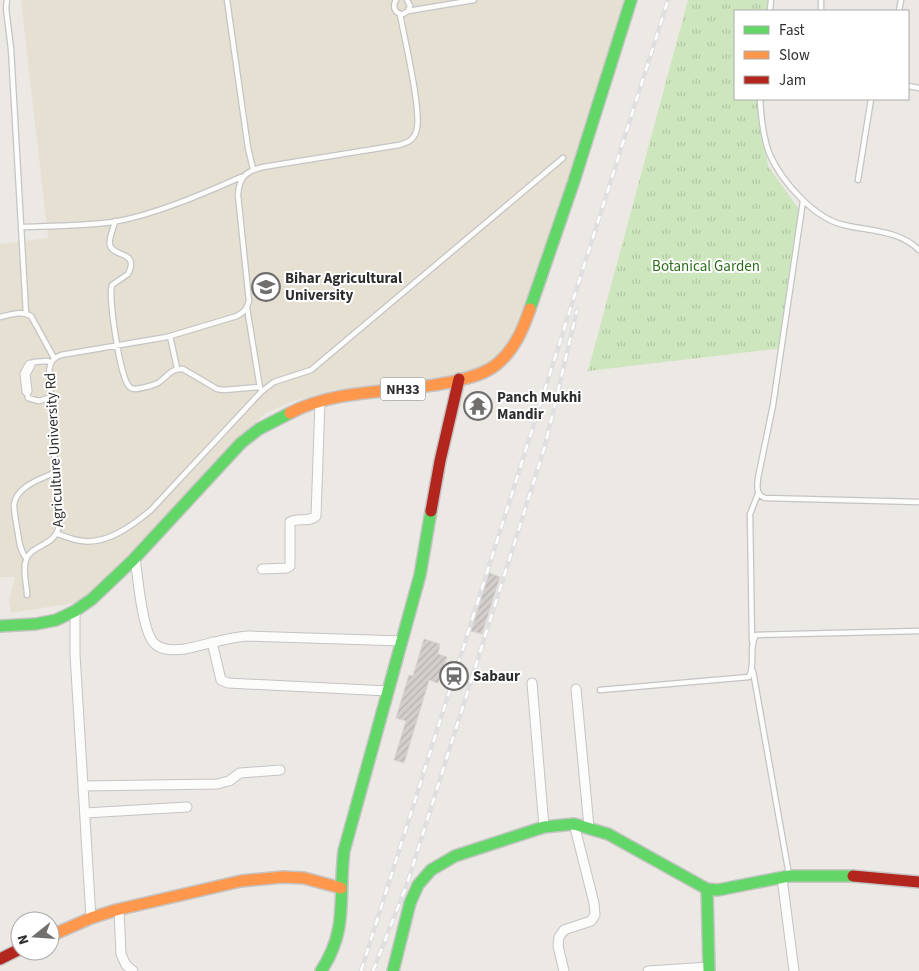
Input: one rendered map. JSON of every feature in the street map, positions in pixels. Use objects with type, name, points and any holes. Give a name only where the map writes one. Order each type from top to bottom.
[{"type":"main road","name":"NH33","points":[[0,626],[55,620],[75,611],[104,590],[234,451],[262,427],[312,403],[459,379],[486,371],[500,360],[514,346],[522,331],[574,181],[631,0]]},
{"type":"main road","points":[[321,971],[331,960],[339,939],[341,870],[344,851],[420,575],[440,461],[459,379]]},
{"type":"main road","points":[[393,971],[410,903],[418,885],[431,870],[455,856],[544,827],[574,824],[608,834],[707,889],[718,890],[786,877],[845,875],[919,882]]},
{"type":"main road","points":[[60,932],[92,918],[119,910],[240,881],[283,877],[304,878],[341,888]]},
{"type":"main road","points":[[707,889],[709,969]]},
{"type":"street","points":[[27,390],[25,374],[30,365]]},
{"type":"street","points":[[262,569],[287,568],[290,566],[290,522],[293,520],[309,520],[316,516],[320,402]]},
{"type":"street","points":[[135,558],[146,627],[150,638],[156,645],[174,650],[234,637],[249,636],[402,641]]},
{"type":"street","points":[[75,611],[74,654],[92,918]]},
{"type":"street","points":[[212,642],[218,674],[221,680],[228,683],[388,691]]},
{"type":"street","points":[[532,683],[544,827]]},
{"type":"street","points":[[576,689],[589,827]]},
{"type":"street","points":[[83,786],[217,784],[229,780],[240,773],[280,770]]},
{"type":"street","points":[[85,813],[187,807]]},
{"type":"street","points":[[564,971],[558,946],[559,936],[564,930],[591,921],[595,915],[594,903],[574,824]]},
{"type":"street","points":[[786,877],[794,971]]},
{"type":"street","points":[[119,910],[121,954],[126,965],[133,971]]},
{"type":"street","points":[[648,971],[709,969]]},
{"type":"lane","points":[[7,0],[26,313]]},
{"type":"lane","points":[[227,0],[248,148],[253,169]]},
{"type":"lane","points":[[21,227],[69,226],[115,221],[139,216],[207,192],[242,177],[253,169],[407,143],[413,139],[416,133],[418,113],[400,14],[396,12],[394,7],[396,0]]},
{"type":"lane","points":[[407,0],[410,6],[408,11]]},
{"type":"lane","points":[[400,14],[474,0]]},
{"type":"lane","points":[[760,100],[770,155],[803,201],[826,218],[841,224],[887,233],[909,242],[919,250]]},
{"type":"lane","points":[[858,180],[871,100]]},
{"type":"lane","points":[[58,534],[78,541],[89,540],[120,533],[132,525],[151,510],[261,389],[274,382],[311,370],[564,158]]},
{"type":"lane","points":[[242,177],[238,195],[249,301],[248,308],[261,389]]},
{"type":"lane","points":[[786,877],[752,667],[750,514],[758,494],[758,478],[773,405],[803,201]]},
{"type":"lane","points":[[115,221],[110,247],[129,258],[131,263],[128,274],[112,285],[110,289],[117,346],[129,387],[134,389],[155,384],[177,368],[184,369],[217,389],[261,389]]},
{"type":"lane","name":"Agriculture University Rd","points":[[26,558],[58,534],[60,525],[49,373],[50,364],[54,358],[61,355],[170,336],[237,316],[248,308]]},
{"type":"lane","points":[[0,317],[26,313],[31,316],[54,358]]},
{"type":"lane","points":[[170,336],[177,368]]},
{"type":"lane","points":[[30,365],[34,362],[48,361],[50,364]]},
{"type":"lane","points":[[27,390],[28,398],[38,401],[51,397]]},
{"type":"lane","points":[[28,595],[26,558],[20,546],[14,507],[15,499],[20,491],[56,472]]},
{"type":"lane","points":[[758,494],[765,498],[919,502]]},
{"type":"lane","points":[[752,641],[756,636],[764,634],[919,632]]},
{"type":"lane","points":[[600,690],[742,679],[749,677],[752,667]]},
{"type":"shaded area","name":"Bihar Agricultural University","points":[[21,0],[623,0],[624,5],[518,330],[500,353],[481,367],[449,376],[332,390],[294,401],[265,413],[112,577],[80,602],[11,613],[9,601],[15,577],[0,577],[0,244],[48,238]]},
{"type":"green space","name":"Botanical Garden","points":[[688,0],[770,0],[771,10],[734,10],[734,100],[764,100],[762,122],[768,166],[801,212],[784,348],[588,371]]},
{"type":"building","name":"Panch Mukhi Mandir","points":[[468,397],[488,397],[488,416],[468,416]]},
{"type":"building","points":[[489,573],[500,577],[482,634],[471,631]]},
{"type":"building","points":[[424,639],[440,644],[438,654],[447,657],[438,683],[429,680],[404,763],[394,760],[406,721],[396,718],[409,675],[413,676]]},
{"type":"railway","points":[[361,971],[668,0]]},
{"type":"railway","points":[[373,971],[407,884],[545,446],[577,310]]},
{"type":"traffic: fast","points":[[530,309],[574,181],[631,0]]},
{"type":"traffic: fast","points":[[0,626],[36,624],[56,620],[75,611],[92,599],[133,560],[241,443],[259,429],[290,413]]},
{"type":"traffic: fast","points":[[321,971],[336,941],[341,913],[344,851],[420,575],[431,511]]},
{"type":"traffic: fast","points":[[393,971],[410,903],[418,885],[431,870],[455,856],[544,827],[574,824],[608,834],[707,889],[718,890],[789,876],[853,876]]},
{"type":"traffic: fast","points":[[707,889],[709,971]]},
{"type":"traffic: slow","points":[[290,413],[329,399],[434,385],[482,373],[497,364],[509,352],[521,331],[530,309]]},
{"type":"traffic: slow","points":[[60,932],[91,918],[116,910],[241,881],[283,877],[304,878],[341,888]]},
{"type":"traffic: jam","points":[[431,511],[440,461],[459,379]]},
{"type":"traffic: jam","points":[[853,876],[919,882]]},
{"type":"traffic: jam","points":[[0,959],[10,954]]},
{"type":"place","name":"Bihar Agricultural University","points":[[266,287]]},
{"type":"place","name":"Panch Mukhi Mandir","points":[[478,406]]},
{"type":"place","name":"Sabaur","points":[[454,676]]}]
